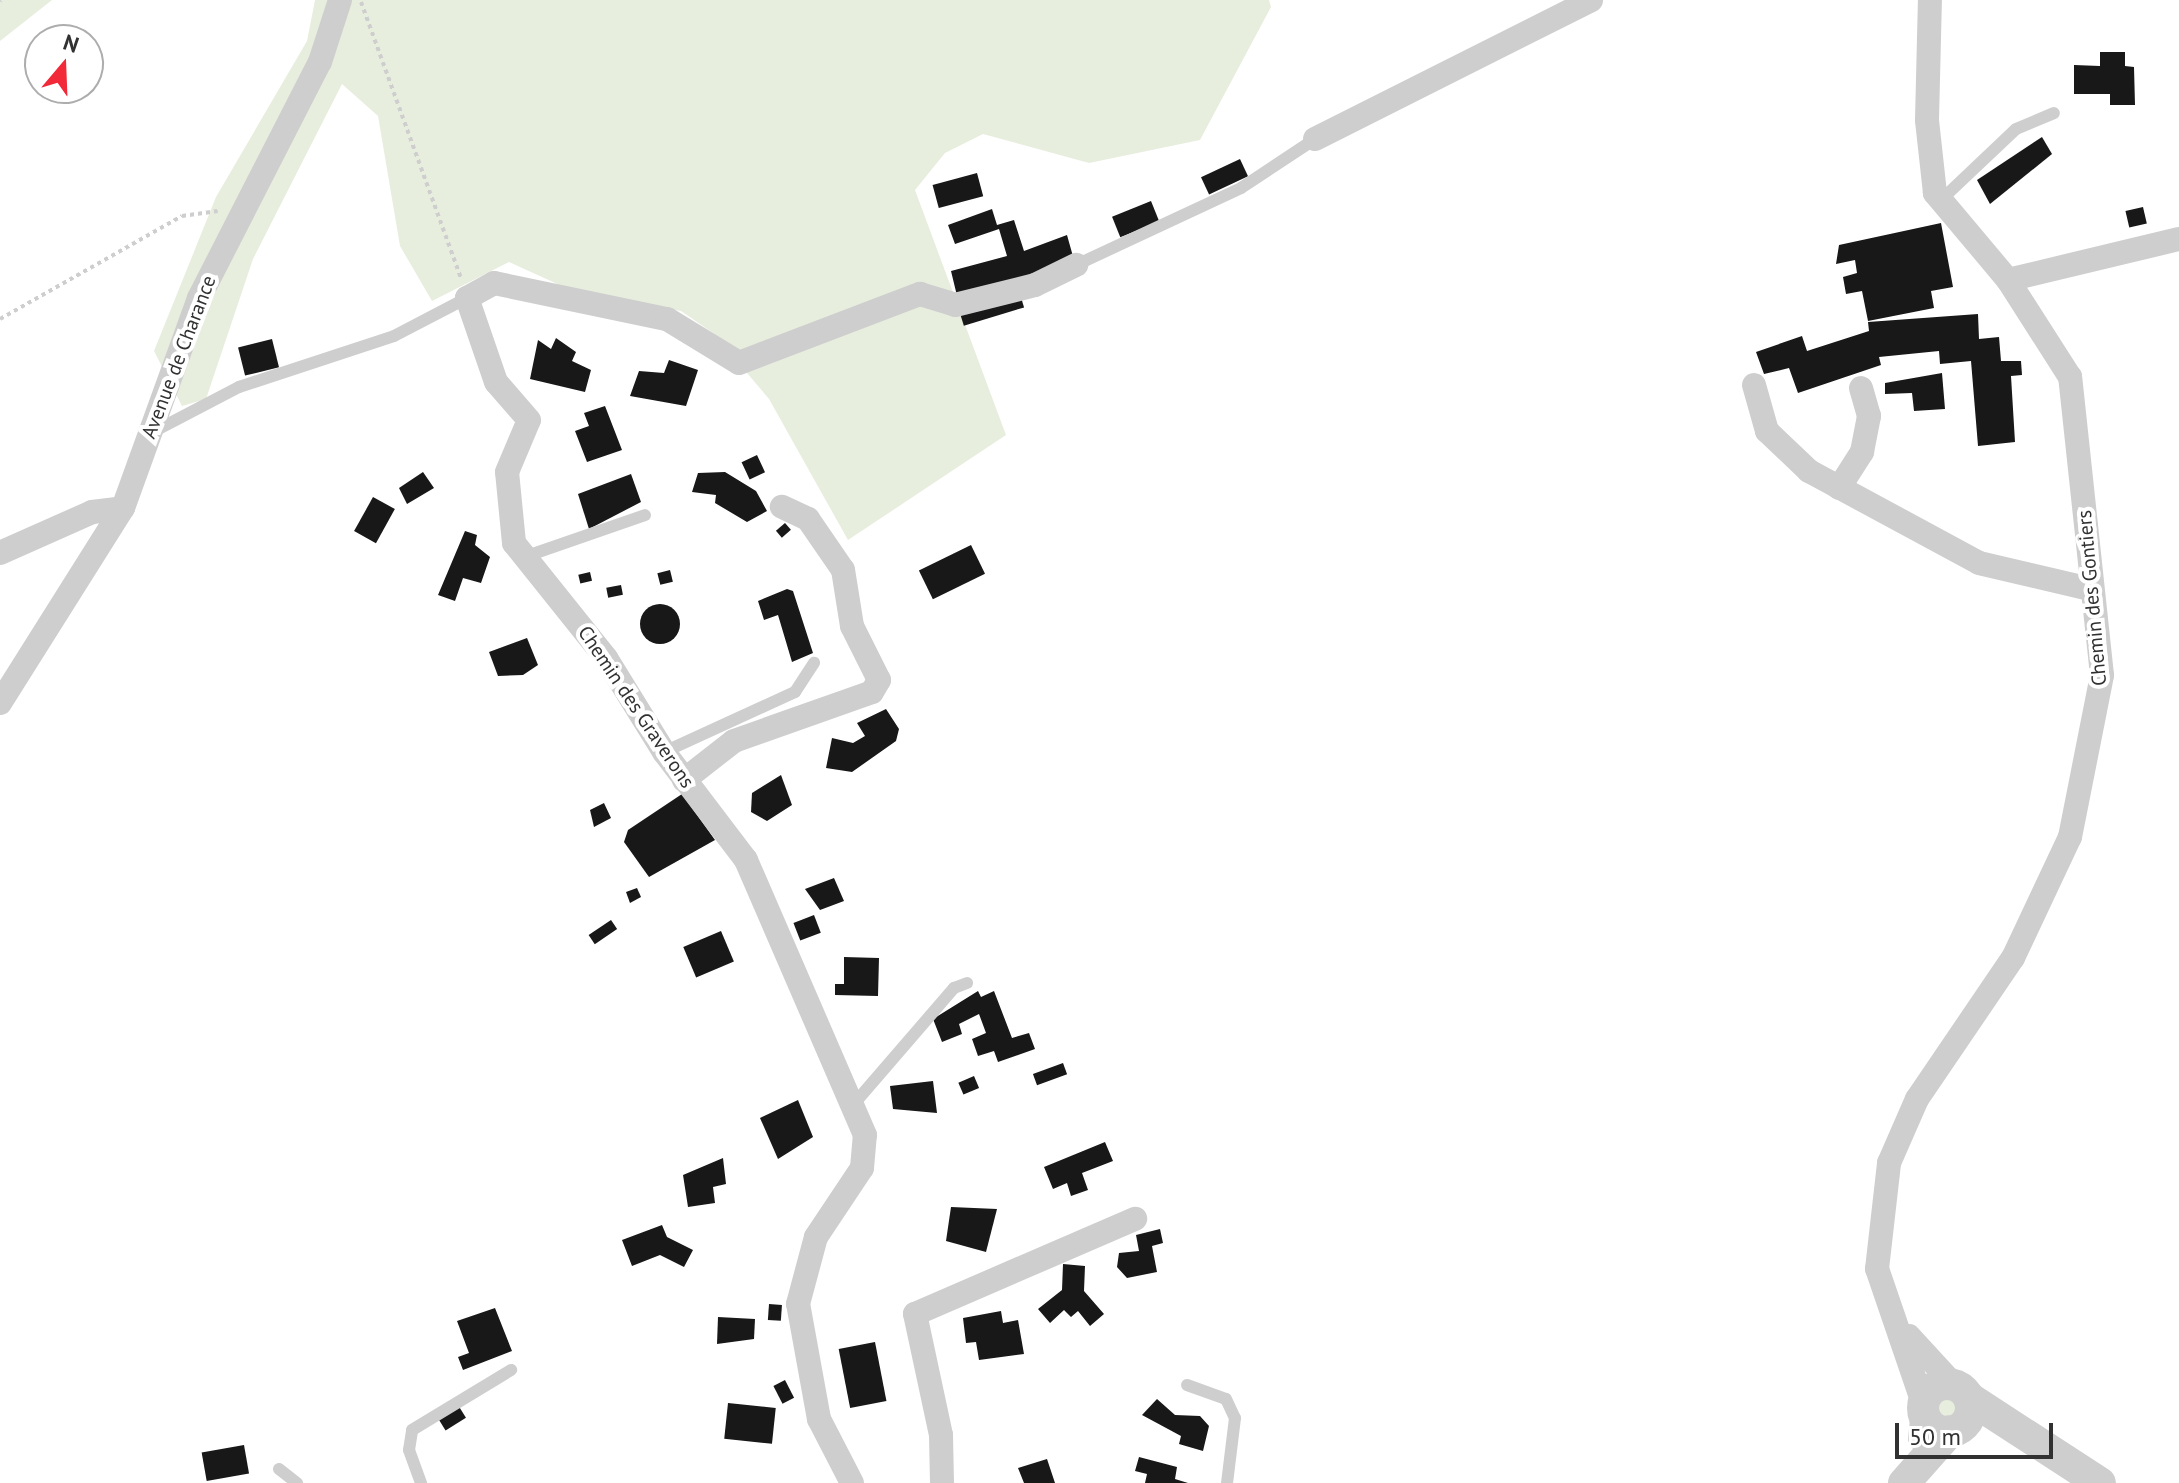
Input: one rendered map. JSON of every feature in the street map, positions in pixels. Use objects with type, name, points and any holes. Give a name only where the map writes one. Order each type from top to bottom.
[{"type":"street","name":"Avenue de Charance","points":[[0,701],[123,508],[149,434],[240,207],[320,62],[340,0]]},
{"type":"street","points":[[1315,139],[1591,0]]},
{"type":"street","points":[[1930,0],[1927,120],[1941,200]]},
{"type":"street","name":"Chemin des Gontiers","points":[[1941,200],[2008,280],[2070,377],[2100,711],[2070,837],[2013,958],[1917,1099],[1889,1163],[1877,1269],[1944,1412]]},
{"type":"street","points":[[2008,280],[2179,239]]},
{"type":"street","points":[[467,298],[494,283],[667,319],[739,363],[920,294],[955,305],[1035,285],[1076,265]]},
{"type":"street","name":"Chemin des Graverons","points":[[467,298],[496,382],[529,420],[506,487],[521,558],[606,658],[664,752],[746,860],[865,1135],[862,1168],[816,1237],[798,1304],[819,1419],[852,1483]]},
{"type":"street","points":[[1754,385],[1767,431],[1839,488],[1979,563],[2090,589]]},
{"type":"street","points":[[1839,488],[1862,452],[1869,416],[1861,388]]},
{"type":"street","points":[[684,780],[734,741],[872,692],[879,680],[852,626],[843,570],[808,519],[782,507]]},
{"type":"street","points":[[0,553],[92,512],[123,508]]},
{"type":"street","points":[[942,1483],[941,1435],[915,1314],[1135,1219]]},
{"type":"street","name":"Chemin des Gontiers","points":[[1902,1328],[1944,1412]]},
{"type":"street","points":[[1905,1482],[1944,1412],[2025,1430],[2100,1483]]},
{"type":"lane","points":[[1941,200],[2016,129],[2054,113]]},
{"type":"lane","points":[[1076,265],[1241,188],[1315,139]]},
{"type":"lane","points":[[149,434],[239,387],[394,336],[467,298]]},
{"type":"lane","points":[[521,558],[645,515]]},
{"type":"lane","points":[[664,752],[795,692],[814,663]]},
{"type":"lane","points":[[853,1105],[954,988],[967,983]]},
{"type":"lane","points":[[421,1483],[409,1450],[412,1430],[511,1370]]},
{"type":"lane","points":[[1187,1385],[1226,1399],[1235,1418],[1227,1483]]},
{"type":"lane","points":[[279,1469],[297,1483]]},
{"type":"path","points":[[360,0],[467,298]]},
{"type":"path","points":[[0,319],[182,216],[240,207]]},
{"type":"green space","points":[[0,0],[52,0],[0,41]]},
{"type":"green space","points":[[315,0],[1269,0],[1271,7],[1200,140],[1089,163],[983,134],[945,153],[915,190],[1006,435],[848,540],[769,399],[713,333],[681,311],[575,292],[509,262],[432,301],[400,246],[378,116],[342,84],[253,259],[206,399],[182,406],[154,351],[216,197],[307,41]]},
{"type":"green space","points":[[1946,1394],[1956,1398],[1960,1408],[1956,1418],[1946,1422],[1936,1418],[1932,1408],[1936,1398]]},
{"type":"building","points":[[2100,52],[2125,52],[2125,66],[2134,67],[2135,105],[2110,105],[2110,94],[2074,94],[2074,65],[2100,66]]},
{"type":"building","points":[[2042,137],[2052,154],[1990,204],[1977,180]]},
{"type":"building","points":[[1240,159],[1248,176],[1209,194],[1201,177]]},
{"type":"building","points":[[977,173],[983,196],[939,208],[933,185]]},
{"type":"building","points":[[1151,201],[1159,221],[1120,237],[1112,217]]},
{"type":"building","points":[[2143,207],[2147,224],[2129,228],[2125,211]]},
{"type":"building","points":[[992,209],[997,225],[1014,220],[1024,251],[1067,235],[1074,260],[958,300],[951,271],[1007,256],[999,229],[955,244],[948,225]]},
{"type":"building","points":[[1941,223],[1953,287],[1931,291],[1934,308],[1868,321],[1862,291],[1846,294],[1843,277],[1857,273],[1855,260],[1836,264],[1839,245]]},
{"type":"building","points":[[1020,294],[1024,307],[964,326],[960,312]]},
{"type":"building","points":[[1978,314],[1979,339],[1999,337],[2001,361],[2021,361],[2022,375],[2011,376],[2015,442],[1978,446],[1971,361],[1940,364],[1939,351],[1879,357],[1881,365],[1798,393],[1789,368],[1764,374],[1756,352],[1802,336],[1807,351],[1869,331],[1868,322]]},
{"type":"building","points":[[556,338],[576,352],[572,361],[591,370],[585,392],[530,379],[538,340],[551,349]]},
{"type":"building","points":[[272,339],[279,367],[245,376],[238,347]]},
{"type":"building","points":[[669,360],[698,370],[686,406],[630,396],[639,371],[664,373]]},
{"type":"building","points":[[1942,373],[1945,409],[1914,411],[1912,393],[1885,394],[1885,383]]},
{"type":"building","points":[[605,406],[622,450],[587,462],[575,431],[589,426],[584,413]]},
{"type":"building","points":[[757,455],[765,472],[750,479],[742,462]]},
{"type":"building","points":[[423,472],[434,488],[407,504],[399,488]]},
{"type":"building","points":[[725,472],[756,491],[767,511],[747,522],[715,503],[716,495],[692,492],[698,473]]},
{"type":"building","points":[[631,474],[641,502],[589,529],[578,494]]},
{"type":"building","points":[[373,497],[395,509],[376,543],[354,531]]},
{"type":"building","points":[[785,523],[791,530],[782,538],[776,531]]},
{"type":"building","points":[[465,531],[477,535],[475,545],[490,557],[481,583],[463,578],[455,601],[438,595]]},
{"type":"building","points":[[971,545],[985,574],[933,599],[919,570]]},
{"type":"building","points":[[670,570],[673,582],[660,585],[657,573]]},
{"type":"building","points":[[590,572],[592,581],[580,583],[578,575]]},
{"type":"building","points":[[621,585],[623,595],[608,598],[606,588]]},
{"type":"building","points":[[787,589],[793,591],[813,653],[792,662],[778,615],[764,620],[758,601]]},
{"type":"building","points":[[660,604],[674,610],[680,624],[674,638],[660,644],[646,638],[640,624],[646,610]]},
{"type":"building","points":[[527,638],[538,665],[523,675],[498,676],[489,652]]},
{"type":"building","points":[[886,709],[899,729],[896,741],[852,772],[826,768],[832,738],[853,743],[865,736],[857,723]]},
{"type":"building","points":[[781,775],[792,805],[767,821],[751,812],[752,793]]},
{"type":"building","points":[[682,794],[715,840],[649,877],[624,842],[628,830]]},
{"type":"building","points":[[604,803],[611,818],[594,827],[590,810]]},
{"type":"building","points":[[834,878],[844,901],[820,910],[805,889]]},
{"type":"building","points":[[637,888],[641,897],[630,903],[626,892]]},
{"type":"building","points":[[814,915],[821,933],[800,941],[793,923]]},
{"type":"building","points":[[611,920],[617,929],[595,944],[589,935]]},
{"type":"building","points":[[721,931],[734,961],[696,977],[683,947]]},
{"type":"building","points":[[844,957],[879,958],[878,996],[835,995],[835,984],[844,984]]},
{"type":"building","points":[[978,991],[981,997],[994,991],[1012,1038],[1029,1033],[1035,1049],[998,1062],[994,1051],[978,1056],[972,1039],[986,1033],[979,1014],[959,1024],[962,1034],[942,1042],[933,1019]]},
{"type":"building","points":[[1063,1063],[1067,1074],[1037,1085],[1033,1074]]},
{"type":"building","points":[[974,1076],[979,1088],[963,1095],[958,1083]]},
{"type":"building","points":[[933,1081],[937,1113],[893,1109],[890,1086]]},
{"type":"building","points":[[798,1100],[813,1137],[778,1159],[760,1118]]},
{"type":"building","points":[[1105,1142],[1113,1161],[1082,1173],[1088,1190],[1071,1196],[1067,1183],[1053,1189],[1044,1167]]},
{"type":"building","points":[[723,1158],[726,1184],[713,1187],[715,1203],[688,1207],[683,1175]]},
{"type":"building","points":[[951,1207],[997,1209],[986,1252],[946,1241]]},
{"type":"building","points":[[662,1225],[667,1237],[693,1250],[684,1267],[660,1255],[632,1266],[622,1240]]},
{"type":"building","points":[[1160,1229],[1163,1243],[1152,1246],[1157,1272],[1127,1278],[1117,1267],[1119,1253],[1139,1251],[1136,1235]]},
{"type":"building","points":[[1063,1264],[1085,1266],[1084,1291],[1104,1314],[1090,1326],[1078,1311],[1071,1317],[1064,1310],[1050,1323],[1038,1309],[1062,1290]]},
{"type":"building","points":[[769,1304],[782,1305],[781,1321],[768,1320]]},
{"type":"building","points":[[495,1308],[512,1351],[463,1370],[458,1357],[469,1353],[457,1321]]},
{"type":"building","points":[[1001,1311],[1003,1323],[1018,1320],[1024,1354],[979,1360],[976,1342],[966,1343],[963,1318]]},
{"type":"building","points":[[718,1317],[755,1319],[754,1339],[717,1344]]},
{"type":"building","points":[[875,1342],[886,1401],[850,1408],[839,1349]]},
{"type":"building","points":[[785,1380],[794,1398],[782,1404],[773,1386]]},
{"type":"building","points":[[1157,1399],[1175,1415],[1200,1416],[1209,1426],[1203,1451],[1179,1444],[1181,1436],[1142,1415]]},
{"type":"building","points":[[728,1403],[776,1408],[772,1444],[724,1439]]},
{"type":"building","points":[[458,1405],[466,1418],[446,1430],[438,1418]]},
{"type":"building","points":[[244,1445],[249,1474],[207,1481],[202,1452]]},
{"type":"building","points":[[1139,1457],[1177,1467],[1175,1479],[1188,1483],[1145,1483],[1147,1474],[1135,1471]]},
{"type":"building","points":[[1047,1459],[1055,1483],[1024,1483],[1018,1468]]}]
